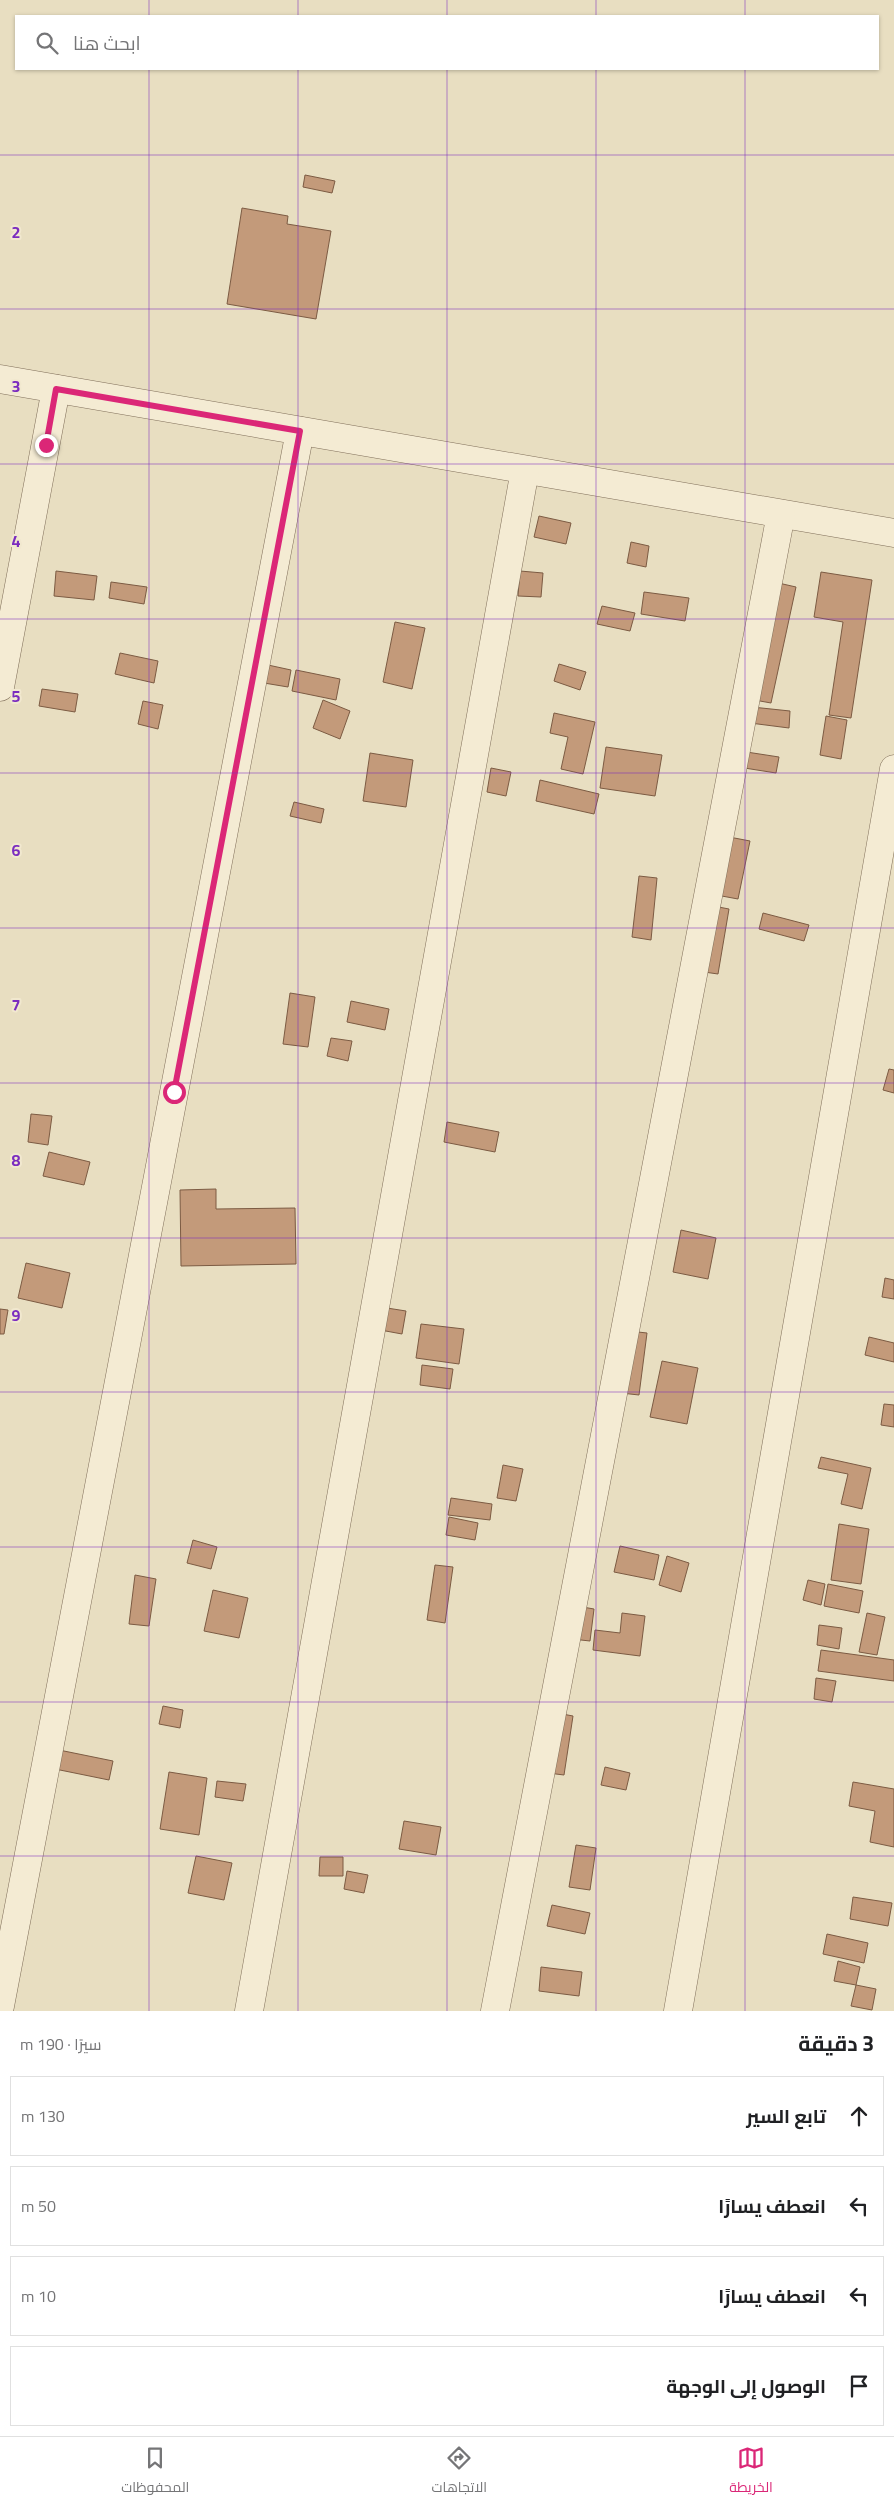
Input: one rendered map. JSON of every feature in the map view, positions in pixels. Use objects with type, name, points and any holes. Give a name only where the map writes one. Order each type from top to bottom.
[{"type":"street","points":[[0,379],[894,533]]},
{"type":"street","points":[[0,687],[56,389]]},
{"type":"street","points":[[0,2006],[300,431]]},
{"type":"street","points":[[248,2011],[525,470]]},
{"type":"street","points":[[495,2011],[781,514]]},
{"type":"street","points":[[678,2011],[894,769]]},
{"type":"building","points":[[305,175],[335,181],[332,193],[303,187]]},
{"type":"building","points":[[242,208],[288,216],[287,224],[331,231],[316,319],[227,304]]},
{"type":"building","points":[[539,516],[571,523],[566,544],[534,537]]},
{"type":"building","points":[[631,542],[649,546],[646,567],[627,563]]},
{"type":"building","points":[[56,571],[97,576],[94,600],[54,596]]},
{"type":"building","points":[[520,571],[543,573],[541,597],[518,596]]},
{"type":"building","points":[[821,572],[872,580],[851,718],[829,715],[843,622],[814,617]]},
{"type":"building","points":[[111,582],[147,587],[144,604],[109,598]]},
{"type":"building","points":[[774,582],[796,587],[771,703],[749,699]]},
{"type":"building","points":[[644,592],[689,598],[685,621],[641,614]]},
{"type":"building","points":[[602,606],[635,613],[630,631],[597,624]]},
{"type":"building","points":[[395,622],[425,628],[412,689],[383,682]]},
{"type":"building","points":[[120,653],[158,661],[154,683],[115,674]]},
{"type":"building","points":[[559,664],[586,672],[580,690],[554,681]]},
{"type":"building","points":[[268,665],[291,670],[288,687],[264,683]]},
{"type":"building","points":[[296,670],[340,679],[336,700],[292,691]]},
{"type":"building","points":[[42,689],[78,694],[75,712],[39,706]]},
{"type":"building","points":[[323,700],[350,711],[340,739],[313,728]]},
{"type":"building","points":[[143,701],[163,705],[158,729],[138,724]]},
{"type":"building","points":[[752,707],[790,711],[789,728],[750,723]]},
{"type":"building","points":[[554,713],[595,722],[583,774],[561,769],[568,737],[550,733]]},
{"type":"building","points":[[826,716],[847,720],[841,759],[820,755]]},
{"type":"building","points":[[606,747],[662,755],[655,796],[600,788]]},
{"type":"building","points":[[740,751],[779,757],[776,773],[738,767]]},
{"type":"building","points":[[370,753],[413,760],[406,807],[363,801]]},
{"type":"building","points":[[491,768],[511,772],[506,796],[487,792]]},
{"type":"building","points":[[540,780],[599,794],[594,814],[536,801]]},
{"type":"building","points":[[294,802],[324,809],[321,823],[290,816]]},
{"type":"building","points":[[724,836],[750,841],[738,899],[711,894]]},
{"type":"building","points":[[639,876],[657,878],[651,940],[632,937]]},
{"type":"building","points":[[708,905],[729,909],[718,974],[697,971]]},
{"type":"building","points":[[763,913],[809,925],[804,941],[759,929]]},
{"type":"building","points":[[290,993],[315,997],[308,1047],[283,1044]]},
{"type":"building","points":[[351,1001],[389,1009],[385,1030],[347,1022]]},
{"type":"building","points":[[331,1038],[352,1041],[348,1061],[327,1056]]},
{"type":"building","points":[[889,1069],[894,1070],[894,1093],[883,1090]]},
{"type":"building","points":[[31,1114],[52,1116],[48,1145],[28,1142]]},
{"type":"building","points":[[447,1122],[499,1132],[495,1152],[444,1142]]},
{"type":"building","points":[[49,1152],[90,1162],[84,1185],[43,1176]]},
{"type":"building","points":[[216,1189],[216,1209],[295,1208],[296,1264],[181,1266],[180,1190]]},
{"type":"building","points":[[681,1230],[716,1238],[708,1279],[673,1272]]},
{"type":"building","points":[[26,1263],[70,1273],[62,1308],[18,1298]]},
{"type":"building","points":[[885,1278],[894,1280],[894,1299],[882,1297]]},
{"type":"building","points":[[368,1305],[406,1311],[402,1334],[364,1327]]},
{"type":"building","points":[[0,1309],[8,1310],[4,1334],[0,1334]]},
{"type":"building","points":[[421,1324],[464,1329],[459,1364],[416,1358]]},
{"type":"building","points":[[629,1331],[647,1333],[639,1395],[621,1393]]},
{"type":"building","points":[[869,1337],[894,1343],[894,1362],[865,1355]]},
{"type":"building","points":[[662,1361],[698,1368],[687,1424],[650,1417]]},
{"type":"building","points":[[422,1365],[453,1369],[450,1389],[420,1385]]},
{"type":"building","points":[[884,1404],[894,1405],[894,1427],[881,1425]]},
{"type":"building","points":[[821,1457],[871,1468],[862,1509],[841,1504],[848,1474],[818,1468]]},
{"type":"building","points":[[503,1465],[523,1469],[516,1501],[497,1498]]},
{"type":"building","points":[[451,1498],[492,1504],[490,1520],[448,1515]]},
{"type":"building","points":[[449,1517],[478,1523],[475,1540],[446,1535]]},
{"type":"building","points":[[839,1524],[869,1529],[861,1584],[831,1580]]},
{"type":"building","points":[[193,1540],[217,1547],[211,1569],[187,1563]]},
{"type":"building","points":[[620,1546],[659,1555],[654,1580],[614,1572]]},
{"type":"building","points":[[667,1556],[689,1563],[681,1592],[659,1585]]},
{"type":"building","points":[[435,1565],[453,1567],[445,1623],[427,1620]]},
{"type":"building","points":[[135,1575],[156,1579],[149,1626],[129,1624]]},
{"type":"building","points":[[808,1580],[825,1584],[821,1605],[803,1600]]},
{"type":"building","points":[[828,1584],[863,1591],[859,1613],[824,1606]]},
{"type":"building","points":[[213,1590],[248,1598],[239,1638],[204,1631]]},
{"type":"building","points":[[577,1606],[594,1609],[590,1641],[572,1639]]},
{"type":"building","points":[[622,1613],[645,1616],[640,1656],[593,1650],[595,1630],[620,1633]]},
{"type":"building","points":[[867,1613],[885,1617],[877,1655],[859,1652]]},
{"type":"building","points":[[819,1625],[842,1628],[839,1649],[817,1645]]},
{"type":"building","points":[[821,1650],[894,1660],[894,1681],[818,1671]]},
{"type":"building","points":[[816,1678],[836,1681],[832,1702],[814,1699]]},
{"type":"building","points":[[163,1706],[183,1710],[180,1728],[159,1724]]},
{"type":"building","points":[[557,1713],[573,1716],[564,1775],[548,1773]]},
{"type":"building","points":[[59,1750],[113,1761],[109,1780],[55,1769]]},
{"type":"building","points":[[605,1767],[630,1773],[626,1790],[601,1785]]},
{"type":"building","points":[[169,1772],[207,1778],[199,1835],[160,1829]]},
{"type":"building","points":[[217,1781],[246,1784],[243,1801],[215,1797]]},
{"type":"building","points":[[853,1782],[894,1789],[894,1847],[870,1842],[875,1811],[849,1806]]},
{"type":"building","points":[[404,1821],[441,1827],[436,1855],[399,1849]]},
{"type":"building","points":[[576,1845],[596,1848],[590,1890],[569,1887]]},
{"type":"building","points":[[196,1856],[232,1863],[224,1900],[188,1893]]},
{"type":"building","points":[[320,1857],[343,1857],[343,1876],[319,1876]]},
{"type":"building","points":[[347,1871],[368,1875],[364,1893],[344,1889]]},
{"type":"building","points":[[853,1897],[892,1903],[888,1926],[850,1919]]},
{"type":"building","points":[[552,1905],[590,1913],[585,1934],[547,1926]]},
{"type":"building","points":[[827,1934],[868,1943],[864,1963],[823,1954]]},
{"type":"building","points":[[838,1961],[860,1967],[856,1985],[834,1981]]},
{"type":"building","points":[[541,1967],[582,1972],[579,1996],[539,1991]]},
{"type":"building","points":[[856,1985],[876,1989],[872,2010],[851,2006]]},
{"type":"route","points":[[46,445],[56,389],[300,431],[174,1092]]}]
